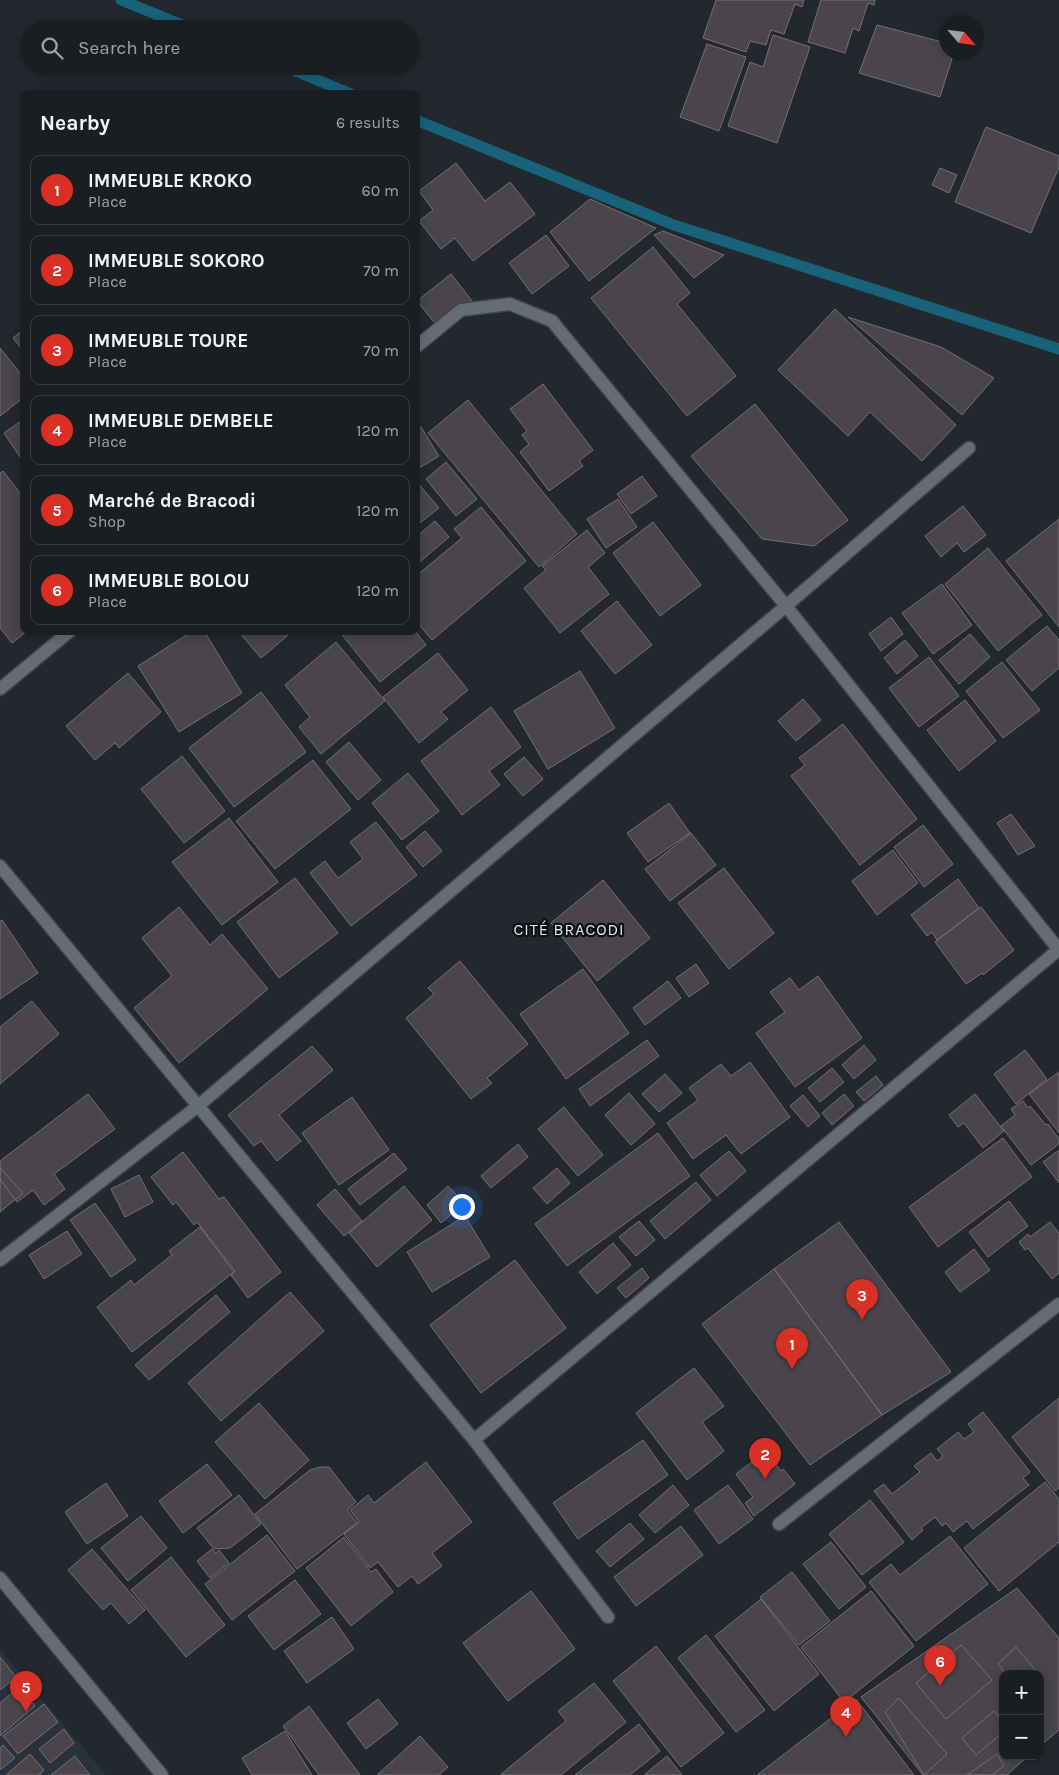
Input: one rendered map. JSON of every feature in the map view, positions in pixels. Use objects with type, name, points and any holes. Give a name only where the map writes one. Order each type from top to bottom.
[{"type":"street","points":[[420,344],[462,310],[510,304],[552,321],[786,606],[1059,950],[474,1440]]},
{"type":"street","points":[[0,1260],[198,1106],[969,448]]},
{"type":"street","points":[[0,688],[65,635]]},
{"type":"street","points":[[0,866],[474,1440],[608,1618]]},
{"type":"street","points":[[779,1524],[1059,1304]]},
{"type":"street","points":[[0,1578],[162,1775]]},
{"type":"shaded area","points":[[0,1649],[106,1775],[0,1775]]},
{"type":"building","points":[[716,0],[804,0],[802,7],[795,4],[784,34],[771,30],[766,45],[750,41],[746,52],[703,38]]},
{"type":"building","points":[[821,0],[875,0],[874,5],[868,3],[859,31],[853,28],[845,53],[808,42]]},
{"type":"building","points":[[877,25],[939,41],[939,60],[952,60],[940,97],[859,73]]},
{"type":"building","points":[[773,35],[810,47],[777,143],[728,126],[750,62],[763,67]]},
{"type":"building","points":[[707,44],[746,57],[719,131],[680,117]]},
{"type":"building","points":[[986,127],[1059,156],[1059,167],[1031,233],[955,202]]},
{"type":"building","points":[[456,163],[485,201],[510,182],[535,214],[473,261],[455,238],[441,249],[420,222],[433,210],[420,190]]},
{"type":"building","points":[[940,168],[957,175],[949,193],[932,185]]},
{"type":"building","points":[[590,199],[656,228],[589,281],[550,232]]},
{"type":"building","points":[[663,231],[724,255],[694,278],[654,235]]},
{"type":"building","points":[[546,235],[569,266],[532,294],[509,263]]},
{"type":"building","points":[[653,247],[690,293],[677,304],[736,376],[687,416],[591,298]]},
{"type":"building","points":[[451,274],[472,301],[438,327],[420,305],[420,299]]},
{"type":"building","points":[[835,309],[956,425],[922,461],[870,412],[848,436],[778,370]]},
{"type":"building","points":[[848,317],[941,347],[994,378],[962,415]]},
{"type":"building","points":[[20,332],[20,347],[13,338]]},
{"type":"building","points":[[0,348],[20,373],[20,400],[0,416]]},
{"type":"building","points":[[543,384],[593,450],[579,461],[583,466],[549,491],[520,452],[529,444],[522,435],[527,431],[510,409]]},
{"type":"building","points":[[468,400],[577,534],[539,567],[428,433]]},
{"type":"building","points":[[755,404],[848,520],[814,546],[762,539],[691,456]]},
{"type":"building","points":[[20,422],[20,457],[4,433]]},
{"type":"building","points":[[420,428],[439,456],[420,468]]},
{"type":"building","points":[[446,462],[477,499],[456,516],[426,479]]},
{"type":"building","points":[[3,471],[20,493],[20,635],[22,635],[12,643],[0,628],[0,473]]},
{"type":"building","points":[[642,476],[657,496],[631,514],[617,494]]},
{"type":"building","points":[[420,486],[439,508],[420,523]]},
{"type":"building","points":[[618,499],[637,527],[606,548],[587,519]]},
{"type":"building","points":[[963,506],[986,535],[964,552],[957,543],[941,557],[925,536]]},
{"type":"building","points":[[481,507],[526,561],[432,640],[420,626],[420,573],[462,538],[454,529]]},
{"type":"building","points":[[1059,519],[1059,627],[1006,561]]},
{"type":"building","points":[[435,521],[449,537],[420,562],[420,534]]},
{"type":"building","points":[[653,522],[701,585],[660,616],[613,553]]},
{"type":"building","points":[[587,530],[605,553],[588,567],[609,594],[560,633],[524,588],[546,570],[542,566]]},
{"type":"building","points":[[988,548],[1042,615],[998,651],[945,584]]},
{"type":"building","points":[[942,584],[972,625],[933,654],[902,613]]},
{"type":"building","points":[[617,601],[652,645],[615,674],[581,631]]},
{"type":"building","points":[[891,617],[903,634],[881,651],[869,634]]},
{"type":"building","points":[[1047,626],[1059,640],[1059,668],[1032,691],[1006,660]]},
{"type":"building","points":[[970,634],[990,657],[959,684],[939,660]]},
{"type":"building","points":[[187,635],[206,635],[242,693],[179,732],[138,666]]},
{"type":"building","points":[[241,635],[288,635],[261,658]]},
{"type":"building","points":[[342,635],[418,635],[426,645],[380,682]]},
{"type":"building","points":[[905,640],[918,656],[897,674],[884,658]]},
{"type":"building","points":[[336,642],[385,701],[321,754],[299,727],[310,717],[285,685]]},
{"type":"building","points":[[438,653],[468,690],[441,712],[448,719],[419,743],[383,697]]},
{"type":"building","points":[[929,657],[959,696],[919,727],[889,688]]},
{"type":"building","points":[[1002,662],[1040,710],[1003,738],[966,691]]},
{"type":"building","points":[[580,671],[615,728],[548,769],[514,711]]},
{"type":"building","points":[[128,673],[161,712],[119,748],[115,743],[95,760],[66,726]]},
{"type":"building","points":[[261,692],[306,752],[234,807],[189,748]]},
{"type":"building","points":[[803,699],[821,720],[796,741],[778,721]]},
{"type":"building","points":[[965,700],[996,741],[959,771],[927,730]]},
{"type":"building","points":[[491,707],[521,747],[489,771],[500,785],[462,815],[421,761]]},
{"type":"building","points":[[843,724],[917,819],[860,865],[791,776],[805,765],[799,758]]},
{"type":"building","points":[[349,742],[381,780],[358,800],[326,762]]},
{"type":"building","points":[[182,756],[225,811],[184,843],[141,789]]},
{"type":"building","points":[[524,757],[543,779],[523,796],[504,774]]},
{"type":"building","points":[[313,760],[351,809],[275,869],[236,821]]},
{"type":"building","points":[[408,773],[439,811],[402,840],[372,803]]},
{"type":"building","points":[[669,803],[690,833],[648,862],[627,833]]},
{"type":"building","points":[[1011,814],[1035,846],[1018,855],[997,823]]},
{"type":"building","points":[[229,818],[278,882],[222,925],[172,862]]},
{"type":"building","points":[[376,822],[417,875],[351,926],[310,873],[325,861],[338,878],[363,859],[350,842]]},
{"type":"building","points":[[923,825],[953,864],[924,887],[894,847]]},
{"type":"building","points":[[425,831],[442,851],[423,867],[406,847]]},
{"type":"building","points":[[691,833],[716,865],[670,901],[645,869]]},
{"type":"building","points":[[893,850],[918,883],[877,915],[852,881]]},
{"type":"building","points":[[724,868],[774,933],[729,969],[678,903]]},
{"type":"building","points":[[295,878],[338,933],[279,978],[237,922]]},
{"type":"building","points":[[958,879],[979,908],[937,940],[932,932],[927,936],[911,915]]},
{"type":"building","points":[[603,880],[650,938],[597,981],[551,923]]},
{"type":"building","points":[[179,907],[210,945],[222,934],[268,989],[179,1063],[134,1008],[172,976],[142,938]]},
{"type":"building","points":[[981,907],[1014,950],[983,975],[982,973],[966,984],[935,942]]},
{"type":"building","points":[[2,920],[38,973],[0,999],[0,921]]},
{"type":"building","points":[[460,961],[528,1044],[487,1078],[492,1083],[471,1099],[406,1018],[434,994],[428,988]]},
{"type":"building","points":[[696,964],[709,983],[689,997],[676,978]]},
{"type":"building","points":[[583,969],[629,1033],[566,1079],[520,1014]]},
{"type":"building","points":[[818,976],[862,1038],[795,1087],[756,1033],[785,1012],[770,992],[790,978],[799,990]]},
{"type":"building","points":[[668,981],[681,998],[645,1025],[633,1008]]},
{"type":"building","points":[[32,1001],[59,1034],[0,1084],[0,1027]]},
{"type":"building","points":[[647,1040],[659,1056],[590,1106],[579,1089]]},
{"type":"building","points":[[864,1045],[876,1060],[854,1079],[842,1065]]},
{"type":"building","points":[[312,1046],[333,1070],[279,1115],[301,1141],[277,1161],[261,1141],[254,1146],[228,1115]]},
{"type":"building","points":[[1025,1050],[1047,1079],[1016,1104],[994,1074]]},
{"type":"building","points":[[750,1062],[790,1117],[741,1154],[726,1135],[693,1159],[667,1123],[698,1100],[689,1088],[721,1064],[731,1076]]},
{"type":"building","points":[[832,1068],[844,1082],[820,1102],[808,1088]]},
{"type":"building","points":[[1059,1072],[1059,1133],[1029,1094]]},
{"type":"building","points":[[665,1074],[682,1093],[659,1112],[642,1094]]},
{"type":"building","points":[[876,1076],[883,1085],[864,1101],[856,1092]]},
{"type":"building","points":[[629,1093],[655,1124],[631,1145],[605,1115]]},
{"type":"building","points":[[88,1094],[115,1129],[54,1174],[65,1189],[44,1205],[33,1190],[17,1202],[0,1179],[0,1161]]},
{"type":"building","points":[[844,1094],[854,1106],[832,1125],[822,1113]]},
{"type":"building","points":[[975,1094],[1004,1131],[983,1148],[964,1123],[958,1127],[949,1115]]},
{"type":"building","points":[[803,1095],[820,1116],[808,1127],[790,1106]]},
{"type":"building","points":[[352,1097],[389,1150],[339,1185],[302,1133]]},
{"type":"building","points":[[1023,1101],[1028,1108],[1030,1106],[1046,1125],[1048,1124],[1059,1139],[1059,1144],[1031,1165],[1001,1126],[1015,1115],[1011,1109]]},
{"type":"building","points":[[564,1107],[603,1155],[578,1176],[538,1129]]},
{"type":"building","points":[[658,1133],[690,1176],[567,1266],[535,1224]]},
{"type":"building","points":[[1003,1138],[1032,1177],[938,1247],[909,1207]]},
{"type":"building","points":[[518,1144],[528,1157],[491,1188],[481,1176]]},
{"type":"building","points":[[1059,1150],[1059,1183],[1043,1162]]},
{"type":"building","points":[[729,1151],[746,1171],[717,1196],[700,1175]]},
{"type":"building","points":[[183,1152],[219,1199],[224,1197],[281,1272],[248,1298],[231,1275],[235,1271],[197,1222],[194,1225],[176,1202],[173,1205],[151,1177]]},
{"type":"building","points":[[394,1153],[407,1169],[360,1205],[348,1189]]},
{"type":"building","points":[[0,1168],[23,1193],[0,1212]]},
{"type":"building","points":[[557,1168],[570,1183],[547,1204],[533,1188]]},
{"type":"building","points":[[139,1175],[153,1202],[125,1217],[111,1189]]},
{"type":"building","points":[[696,1182],[711,1200],[665,1239],[650,1221]]},
{"type":"building","points":[[404,1186],[432,1220],[377,1267],[349,1233]]},
{"type":"building","points":[[448,1186],[464,1203],[441,1223],[427,1205]]},
{"type":"building","points":[[335,1189],[362,1221],[344,1236],[317,1205]]},
{"type":"building","points":[[1009,1201],[1028,1226],[988,1257],[969,1232]]},
{"type":"building","points":[[95,1203],[136,1260],[111,1277],[70,1220]]},
{"type":"building","points":[[465,1216],[490,1257],[432,1292],[407,1252]]},
{"type":"building","points":[[639,1221],[655,1240],[636,1256],[619,1237]]},
{"type":"building","points":[[839,1222],[951,1372],[882,1415],[774,1269]]},
{"type":"building","points":[[1050,1222],[1059,1233],[1059,1273],[1052,1279],[1028,1248],[1025,1250],[1019,1242],[1028,1234],[1030,1237]]},
{"type":"building","points":[[200,1227],[234,1272],[132,1352],[97,1307],[131,1280],[134,1285],[172,1255],[169,1251]]},
{"type":"building","points":[[67,1231],[82,1254],[44,1279],[29,1255]]},
{"type":"building","points":[[613,1243],[631,1265],[597,1294],[579,1272]]},
{"type":"building","points":[[974,1249],[990,1270],[960,1292],[945,1272]]},
{"type":"building","points":[[515,1260],[566,1328],[481,1393],[430,1325]]},
{"type":"building","points":[[642,1268],[649,1278],[626,1298],[617,1288]]},
{"type":"building","points":[[774,1269],[882,1415],[810,1465],[702,1324]]},
{"type":"building","points":[[290,1292],[324,1331],[221,1421],[188,1383]]},
{"type":"building","points":[[216,1295],[230,1312],[149,1380],[135,1365]]},
{"type":"building","points":[[694,1368],[724,1406],[702,1422],[724,1451],[687,1480],[636,1413]]},
{"type":"building","points":[[1059,1398],[1059,1488],[1055,1491],[1012,1437]]},
{"type":"building","points":[[259,1403],[309,1460],[265,1499],[215,1442]]},
{"type":"building","points":[[983,1412],[1030,1472],[1023,1478],[1029,1485],[973,1529],[967,1521],[953,1532],[946,1523],[942,1526],[935,1517],[921,1528],[923,1530],[912,1540],[874,1491],[884,1484],[892,1494],[920,1472],[914,1466],[931,1453],[937,1461],[943,1456],[937,1449],[958,1432],[964,1439],[974,1432],[968,1424]]},
{"type":"building","points":[[643,1440],[668,1475],[578,1539],[553,1503]]},
{"type":"building","points":[[766,1451],[781,1471],[783,1469],[795,1484],[754,1516],[745,1503],[753,1497],[736,1474]]},
{"type":"building","points":[[426,1462],[472,1522],[432,1553],[442,1566],[418,1584],[412,1576],[398,1587],[378,1562],[370,1568],[344,1534],[359,1522],[350,1510],[368,1495],[374,1503]]},
{"type":"building","points":[[207,1464],[232,1495],[183,1533],[159,1501]]},
{"type":"building","points":[[329,1467],[356,1502],[347,1510],[357,1523],[297,1569],[255,1514],[310,1470]]},
{"type":"building","points":[[1045,1482],[1059,1499],[1059,1542],[999,1591],[964,1548]]},
{"type":"building","points":[[106,1483],[128,1516],[87,1544],[65,1512]]},
{"type":"building","points":[[673,1485],[689,1505],[655,1533],[639,1515]]},
{"type":"building","points":[[728,1485],[753,1519],[719,1544],[694,1510]]},
{"type":"building","points":[[239,1495],[261,1524],[230,1548],[214,1549],[197,1528]]},
{"type":"building","points":[[870,1500],[904,1542],[862,1575],[829,1534]]},
{"type":"building","points":[[141,1516],[167,1548],[128,1581],[101,1548]]},
{"type":"building","points":[[630,1523],[644,1539],[610,1567],[596,1551]]},
{"type":"building","points":[[681,1526],[703,1555],[636,1606],[614,1577]]},
{"type":"building","points":[[267,1535],[295,1571],[232,1620],[205,1584]]},
{"type":"building","points":[[950,1536],[988,1584],[916,1641],[869,1582],[891,1564],[900,1575]]},
{"type":"building","points":[[344,1537],[371,1572],[376,1569],[393,1592],[351,1626],[306,1568]]},
{"type":"building","points":[[831,1542],[866,1587],[839,1609],[803,1564]]},
{"type":"building","points":[[92,1549],[145,1610],[129,1624],[111,1603],[103,1610],[68,1570]]},
{"type":"building","points":[[212,1549],[216,1553],[219,1550],[229,1563],[210,1578],[197,1561]]},
{"type":"building","points":[[171,1557],[225,1625],[186,1657],[131,1590]]},
{"type":"building","points":[[792,1572],[830,1621],[799,1645],[760,1597]]},
{"type":"building","points":[[295,1580],[321,1614],[274,1650],[248,1616]]},
{"type":"building","points":[[1017,1588],[1059,1638],[1059,1730],[1044,1743],[1044,1670],[999,1670],[999,1760],[1024,1760],[1007,1775],[923,1775],[861,1697]]},
{"type":"building","points":[[531,1591],[575,1649],[508,1701],[463,1643]]},
{"type":"building","points":[[871,1591],[914,1646],[844,1702],[801,1647]]},
{"type":"building","points":[[761,1599],[819,1674],[774,1711],[715,1636]]},
{"type":"building","points":[[332,1617],[354,1649],[307,1683],[284,1651]]},
{"type":"building","points":[[706,1635],[765,1710],[736,1732],[678,1658]]},
{"type":"building","points":[[961,1645],[992,1680],[946,1719],[916,1683]]},
{"type":"building","points":[[656,1646],[724,1733],[681,1767],[613,1681]]},
{"type":"building","points":[[1016,1647],[1035,1670],[1003,1670],[998,1664]]},
{"type":"building","points":[[0,1657],[16,1677],[0,1690]]},
{"type":"building","points":[[594,1683],[626,1722],[561,1775],[500,1775],[566,1721],[558,1711]]},
{"type":"building","points":[[19,1687],[35,1706],[0,1736],[0,1703]]},
{"type":"building","points":[[899,1698],[947,1754],[924,1775],[885,1712]]},
{"type":"building","points":[[378,1699],[398,1724],[366,1749],[347,1723]]},
{"type":"building","points":[[856,1699],[914,1775],[757,1775]]},
{"type":"building","points":[[44,1704],[58,1722],[18,1754],[3,1736]]},
{"type":"building","points":[[309,1706],[360,1775],[319,1775],[283,1726]]},
{"type":"building","points":[[994,1711],[999,1717],[999,1735],[976,1755],[962,1738]]},
{"type":"building","points":[[639,1724],[660,1751],[630,1775],[575,1775]]},
{"type":"building","points":[[64,1729],[74,1743],[50,1763],[39,1749]]},
{"type":"building","points":[[285,1731],[312,1775],[252,1775],[242,1758]]},
{"type":"building","points":[[420,1736],[448,1767],[439,1775],[377,1775]]},
{"type":"building","points":[[3,1745],[15,1758],[0,1770],[0,1748]]},
{"type":"building","points":[[30,1754],[44,1770],[39,1775],[6,1775]]},
{"type":"building","points":[[997,1754],[1004,1766],[992,1775],[967,1775]]},
{"type":"building","points":[[75,1756],[90,1775],[51,1775]]},
{"type":"building","points":[[667,1756],[682,1775],[644,1775]]},
{"type":"waterway","points":[[121,0],[170,20]]},
{"type":"waterway","points":[[306,75],[341,90]]},
{"type":"waterway","points":[[420,122],[674,225],[1059,349]]},
{"type":"place","name":"IMMEUBLE TOURE","points":[[862,1320]]},
{"type":"place","name":"IMMEUBLE KROKO","points":[[792,1369]]},
{"type":"place","name":"IMMEUBLE SOKORO","points":[[765,1479]]},
{"type":"place","name":"IMMEUBLE BOLOU","points":[[940,1686]]},
{"type":"place","name":"Marché de Bracodi","points":[[26,1712]]},
{"type":"place","name":"IMMEUBLE DEMBELE","points":[[846,1737]]},
{"type":"district","name":"CITÉ BRACODI","points":[[569,929]]}]
